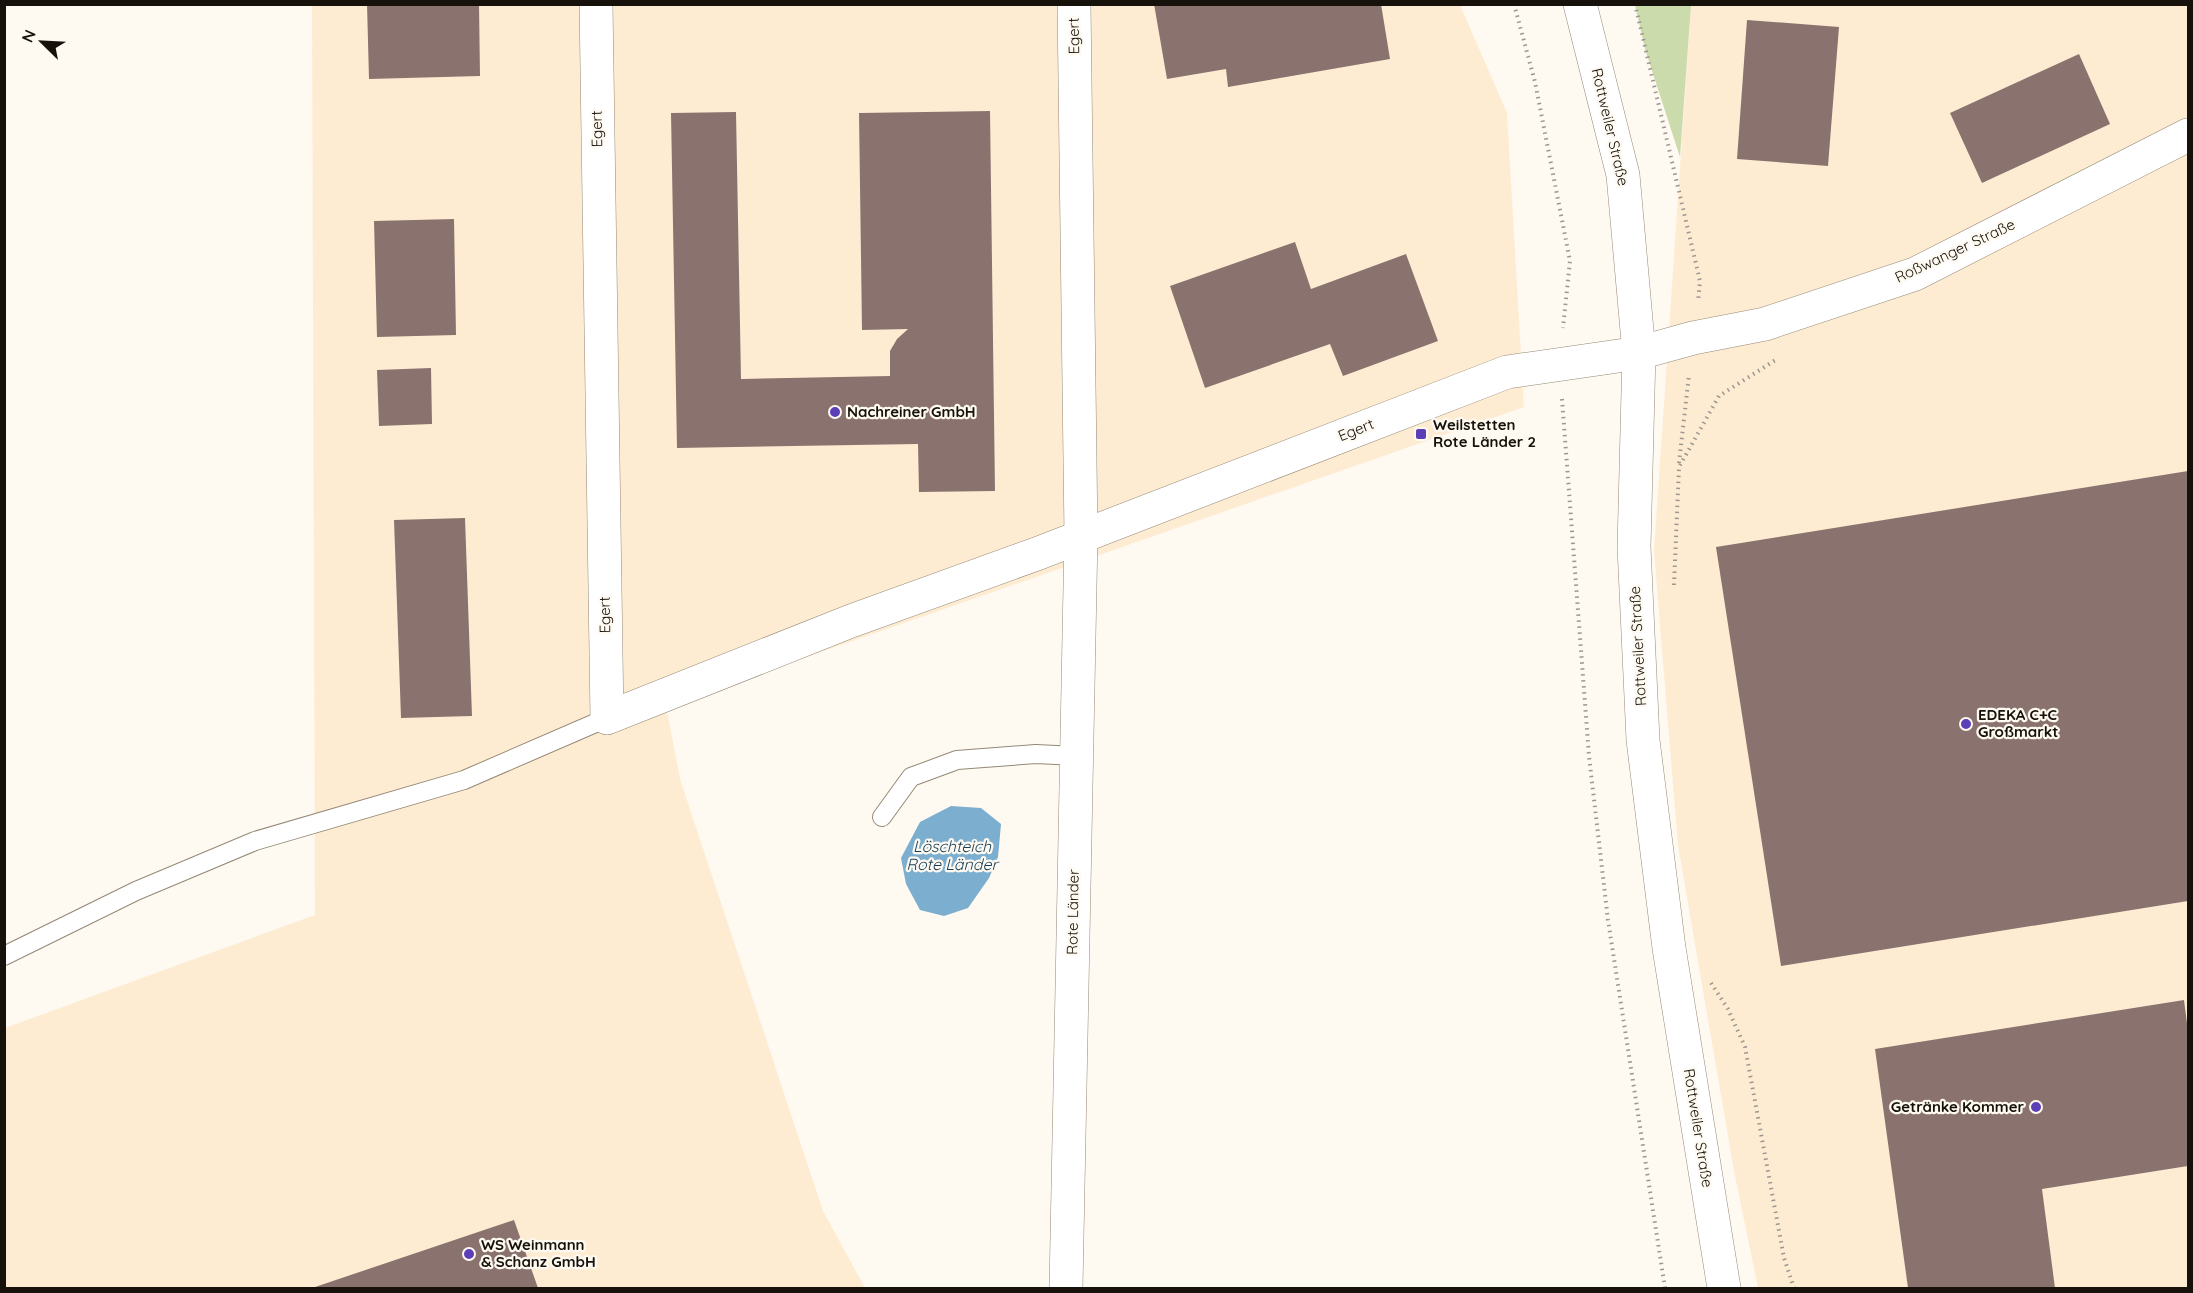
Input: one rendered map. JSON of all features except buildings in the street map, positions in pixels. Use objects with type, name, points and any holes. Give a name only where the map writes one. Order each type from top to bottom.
[{"type":"street","name":"Egert","points":[[596,4],[607,718],[851,621],[1040,553],[1507,372],[1639,353]]},
{"type":"street","name":"Egert","points":[[1074,4],[1081,536]]},
{"type":"street","name":"Rottweiler Straße","points":[[1580,4],[1623,175],[1639,353],[1634,547],[1643,740],[1669,948],[1724,1288]]},
{"type":"street","name":"Roßwanger Straße","points":[[1639,353],[1694,338],[1766,324],[1915,274],[2188,135]]},
{"type":"street","name":"Rote Länder","points":[[1066,1288],[1081,536]]},
{"type":"lane","points":[[4,956],[136,891],[255,841],[464,780],[607,718]]},
{"type":"lane","points":[[882,818],[911,777],[957,760],[1036,754],[1076,756]]},
{"type":"path","points":[[1514,4],[1535,82],[1570,261],[1559,364],[1592,780],[1608,920],[1665,1288]]},
{"type":"path","points":[[1635,4],[1700,281],[1679,467],[1673,592]]},
{"type":"path","points":[[1679,467],[1719,396],[1784,354]]},
{"type":"path","points":[[1708,978],[1728,1008],[1745,1047],[1784,1258],[1794,1288]]},
{"type":"shaded area","points":[[312,5],[1460,5],[1507,113],[1524,407],[666,706],[680,779],[823,1211],[865,1288],[5,1288],[5,1028],[315,915]]},
{"type":"shaded area","points":[[1691,5],[2188,5],[2188,1288],[1758,1288],[1734,1171],[1678,845],[1654,551]]},
{"type":"green space","points":[[1635,5],[1691,5],[1680,157],[1645,49]]},
{"type":"water","name":"Löschteich Rote Länder","points":[[951,806],[981,808],[1001,824],[998,857],[989,878],[968,908],[944,916],[920,910],[906,884],[901,858],[920,822]]},
{"type":"place","name":"Nachreiner GmbH","points":[[835,412]]},
{"type":"place","name":"Weilstetten Rote Länder 2","points":[[1421,434]]},
{"type":"place","name":"EDEKA C+C Großmarkt","points":[[1966,724]]},
{"type":"place","name":"Getränke Kommer","points":[[2036,1107]]},
{"type":"place","name":"WS Weinmann & Schanz GmbH","points":[[469,1254]]}]
